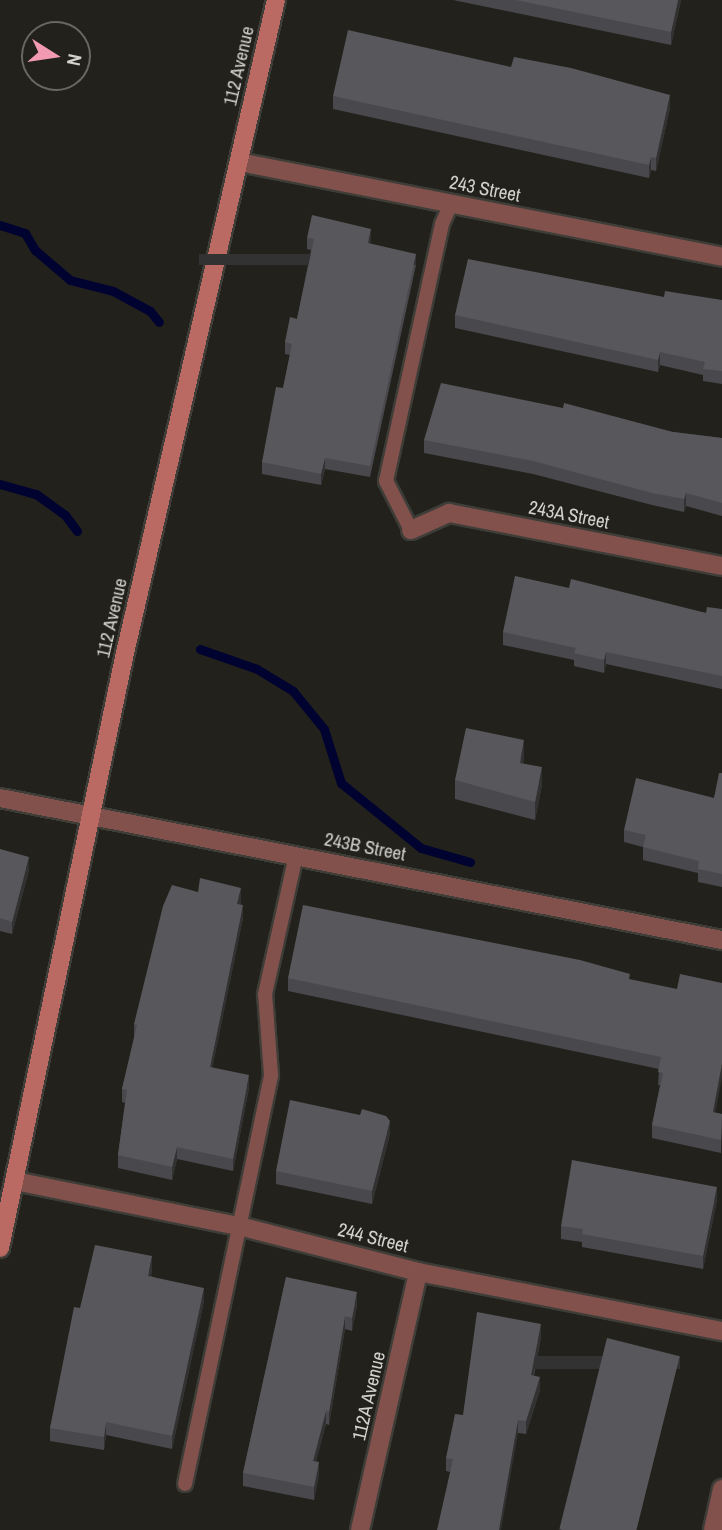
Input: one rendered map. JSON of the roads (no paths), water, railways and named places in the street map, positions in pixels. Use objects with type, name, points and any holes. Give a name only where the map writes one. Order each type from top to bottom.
[{"type":"main road","name":"112 Avenue","points":[[0,1248],[90,814],[276,0]]},
{"type":"street","name":"243 Street","points":[[239,162],[722,257]]},
{"type":"street","name":"243A Street","points":[[411,530],[449,513],[722,566]]},
{"type":"street","name":"243B Street","points":[[0,798],[722,940]]},
{"type":"street","name":"244 Street","points":[[15,1181],[239,1226],[418,1272],[722,1331]]},
{"type":"street","name":"112A Avenue","points":[[360,1530],[418,1272]]},
{"type":"street","points":[[713,1530],[722,1489]]},
{"type":"lane","points":[[411,530],[386,481],[442,224],[451,204]]},
{"type":"lane","points":[[185,1484],[271,1074],[265,994],[296,855]]},
{"type":"waterway","points":[[0,225],[25,233],[35,250],[70,280],[113,291],[150,311],[159,322]]},
{"type":"waterway","points":[[0,484],[36,494],[65,515],[77,531]]},
{"type":"waterway","points":[[200,649],[257,669],[293,691],[324,729],[341,783],[421,848],[470,862]]}]
